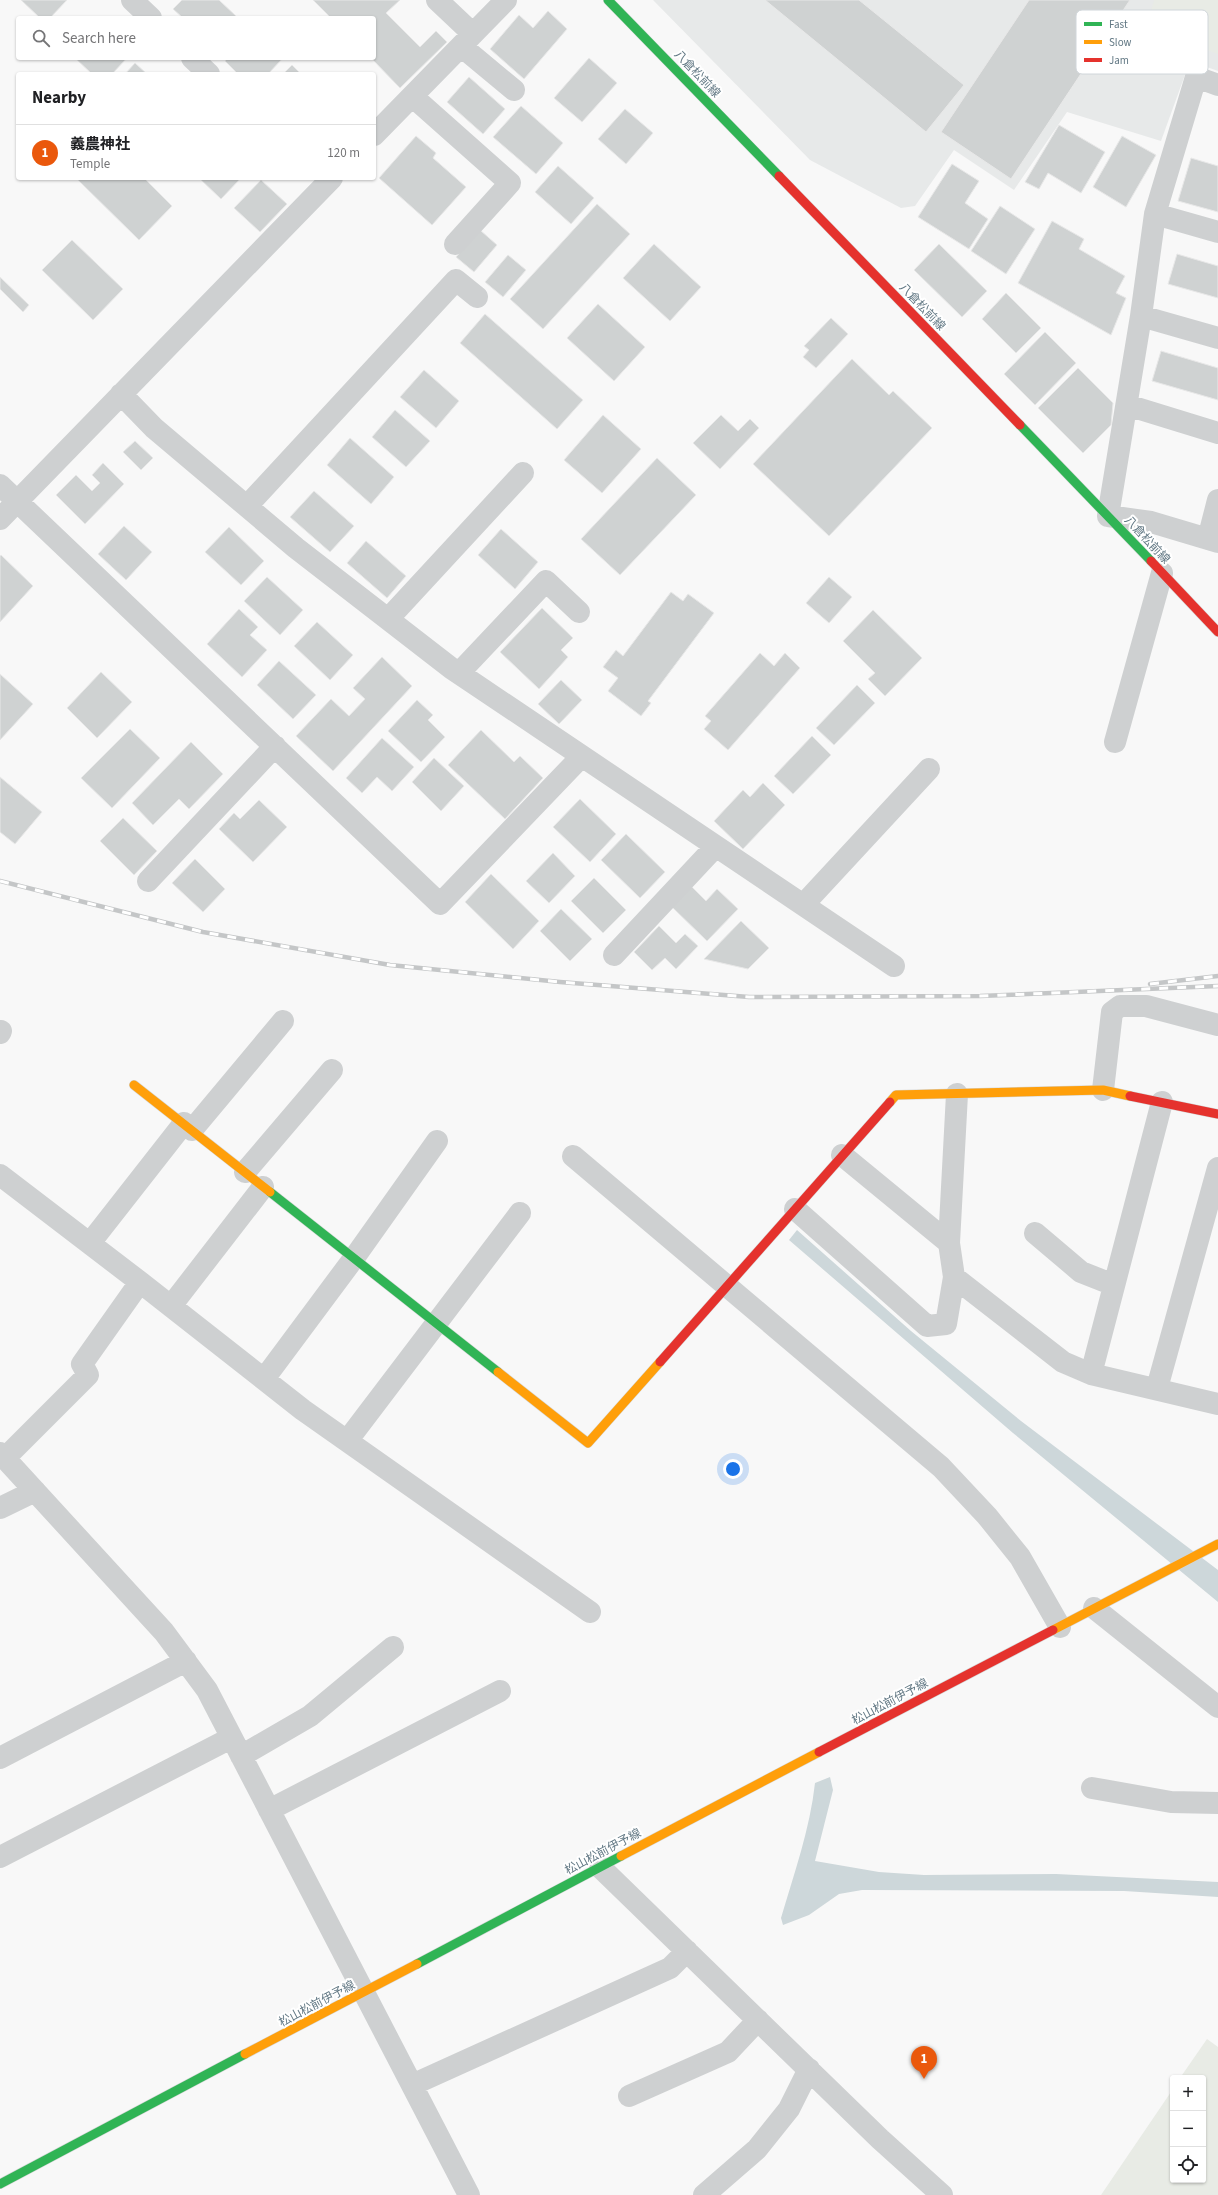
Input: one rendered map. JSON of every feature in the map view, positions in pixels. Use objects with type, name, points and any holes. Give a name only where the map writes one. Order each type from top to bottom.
[{"type":"main road","name":"八倉松前線","points":[[608,0],[1108,516],[1218,632]]},
{"type":"main road","points":[[134,1084],[588,1443],[896,1095],[1102,1090],[1218,1114]]},
{"type":"main road","name":"松山松前伊予線","points":[[0,2184],[1094,1608],[1215,1549]]},
{"type":"street","points":[[132,0],[149,16]]},
{"type":"street","points":[[437,0],[467,40],[514,90]]},
{"type":"street","points":[[376,133],[506,0]]},
{"type":"street","points":[[194,60],[207,72]]},
{"type":"street","points":[[1218,85],[1196,77],[1155,214],[1141,316],[1108,516],[1151,522],[1213,541],[1218,500]]},
{"type":"street","points":[[412,96],[510,183],[455,244]]},
{"type":"street","points":[[0,519],[324,180]]},
{"type":"street","points":[[1155,214],[1218,232]]},
{"type":"street","points":[[247,506],[456,280],[476,297]]},
{"type":"street","points":[[1141,316],[1218,338]]},
{"type":"street","points":[[121,394],[154,428],[296,548],[459,673],[894,966]]},
{"type":"street","points":[[1127,405],[1218,433]]},
{"type":"street","points":[[388,619],[523,473]]},
{"type":"street","points":[[0,485],[440,904],[582,756]]},
{"type":"street","points":[[1116,742],[1162,573]]},
{"type":"street","points":[[459,673],[546,581],[579,612]]},
{"type":"street","points":[[148,881],[275,746]]},
{"type":"street","points":[[803,905],[929,769]]},
{"type":"street","points":[[614,956],[716,846]]},
{"type":"street","points":[[1102,1090],[1112,1012],[1120,1006],[1146,1006],[1218,1025]]},
{"type":"street","points":[[90,1244],[188,1127],[283,1021]]},
{"type":"street","points":[[245,1172],[332,1070]]},
{"type":"street","points":[[795,1209],[927,1326],[946,1324],[954,1277],[949,1243],[957,1094]]},
{"type":"street","points":[[1091,1374],[1162,1102]]},
{"type":"street","points":[[264,1379],[354,1258],[437,1141]]},
{"type":"street","points":[[842,1155],[949,1243]]},
{"type":"street","points":[[573,1156],[941,1467],[987,1516],[1020,1557],[1060,1627]]},
{"type":"street","points":[[1157,1388],[1218,1168]]},
{"type":"street","points":[[0,1175],[264,1379],[347,1441],[590,1612]]},
{"type":"street","points":[[171,1306],[263,1187]]},
{"type":"street","points":[[347,1441],[437,1325],[520,1213]]},
{"type":"street","points":[[1035,1233],[1081,1272],[1114,1285]]},
{"type":"street","points":[[954,1277],[1063,1362],[1091,1374],[1157,1388],[1218,1404]]},
{"type":"street","points":[[140,1282],[82,1364],[88,1375],[2,1455],[164,1632],[207,1690],[469,2195]]},
{"type":"street","points":[[0,1508],[35,1491]]},
{"type":"street","points":[[1094,1608],[1218,1707]]},
{"type":"street","points":[[0,1857],[236,1747],[310,1716],[393,1647]]},
{"type":"street","points":[[0,1758],[186,1661]]},
{"type":"street","points":[[269,1810],[500,1691]]},
{"type":"street","points":[[1092,1788],[1171,1802],[1218,1803]]},
{"type":"street","points":[[600,1867],[942,2195]]},
{"type":"street","points":[[412,2085],[670,1968],[687,1951]]},
{"type":"street","points":[[629,2096],[728,2052],[758,2020]]},
{"type":"street","points":[[704,2195],[757,2149],[789,2109],[809,2069]]},
{"type":"shaded area","points":[[653,0],[1218,0],[1218,71],[1208,67],[1208,10],[1076,10],[1076,74],[1185,74],[1161,141],[1067,112],[1014,190],[954,150],[915,206],[901,208],[810,160]]},
{"type":"shaded area","points":[[1154,0],[1218,0],[1218,54],[1208,50],[1208,10],[1151,10]]},
{"type":"shaded area","points":[[797,1230],[911,1331],[1021,1421],[1218,1570],[1218,1602],[1013,1433],[789,1240]]},
{"type":"shaded area","points":[[830,1777],[833,1790],[815,1861],[879,1872],[924,1875],[1056,1874],[1218,1882],[1218,1897],[1124,1891],[862,1890],[839,1894],[809,1915],[783,1925],[781,1918],[805,1834],[813,1800],[815,1783]]},
{"type":"shaded area","points":[[1207,2039],[1218,2047],[1218,2195],[1101,2195],[1170,2093],[1170,2183],[1206,2183],[1206,2075],[1182,2075]]},
{"type":"building","points":[[21,0],[67,0],[52,16],[38,16]]},
{"type":"building","points":[[182,0],[219,0],[236,16],[181,16],[173,9]]},
{"type":"building","points":[[313,0],[400,0],[386,13],[420,47],[436,31],[447,42],[400,88],[373,60],[376,60],[376,16],[329,16]]},
{"type":"building","points":[[765,0],[859,0],[964,85],[926,132]]},
{"type":"building","points":[[1029,0],[1130,0],[1123,10],[1076,10],[1076,74],[1081,74],[1011,179],[941,132]]},
{"type":"building","points":[[548,11],[567,29],[524,79],[490,49],[519,15],[533,28]]},
{"type":"building","points":[[589,58],[617,83],[582,122],[554,98]]},
{"type":"building","points":[[77,60],[125,60],[114,72],[90,72]]},
{"type":"building","points":[[281,60],[270,72],[236,72],[225,61]]},
{"type":"building","points":[[135,63],[145,72],[127,72]]},
{"type":"building","points":[[292,65],[299,72],[285,72]]},
{"type":"building","points":[[469,77],[505,109],[483,134],[447,102]]},
{"type":"building","points":[[521,106],[563,143],[536,174],[493,137]]},
{"type":"building","points":[[625,109],[653,133],[626,164],[598,139]]},
{"type":"building","points":[[1059,125],[1105,152],[1081,193],[1048,173],[1039,189],[1025,182]]},
{"type":"building","points":[[416,136],[436,153],[433,158],[466,187],[432,225],[379,178]]},
{"type":"building","points":[[1122,136],[1156,155],[1126,207],[1093,187]]},
{"type":"building","points":[[1191,158],[1218,166],[1218,212],[1178,201]]},
{"type":"building","points":[[952,164],[979,181],[965,203],[988,219],[969,249],[918,217]]},
{"type":"building","points":[[558,166],[594,198],[571,224],[535,192]]},
{"type":"building","points":[[78,180],[146,180],[172,206],[139,240]]},
{"type":"building","points":[[201,180],[239,180],[221,199]]},
{"type":"building","points":[[261,180],[287,204],[260,232],[234,208]]},
{"type":"building","points":[[597,204],[630,234],[543,329],[510,299]]},
{"type":"building","points":[[1000,206],[1035,229],[1006,274],[971,251]]},
{"type":"building","points":[[1052,221],[1084,239],[1079,249],[1125,276],[1116,293],[1126,298],[1111,335],[1018,283]]},
{"type":"building","points":[[480,230],[497,245],[474,272],[456,257]]},
{"type":"building","points":[[72,240],[123,289],[93,320],[42,270]]},
{"type":"building","points":[[654,244],[701,287],[670,321],[623,278]]},
{"type":"building","points":[[939,244],[987,291],[962,317],[914,270]]},
{"type":"building","points":[[1177,254],[1218,266],[1218,298],[1168,284]]},
{"type":"building","points":[[508,255],[526,270],[503,297],[485,282]]},
{"type":"building","points":[[0,277],[29,305],[23,312],[0,289]]},
{"type":"building","points":[[1006,293],[1041,328],[1016,353],[982,319]]},
{"type":"building","points":[[598,304],[645,347],[614,381],[567,338]]},
{"type":"building","points":[[485,314],[583,400],[557,429],[460,343]]},
{"type":"building","points":[[831,318],[848,334],[816,368],[803,357],[809,350],[804,346]]},
{"type":"building","points":[[1045,332],[1076,363],[1035,405],[1004,374]]},
{"type":"building","points":[[1161,351],[1218,368],[1218,400],[1152,381]]},
{"type":"building","points":[[852,359],[889,395],[893,391],[932,428],[829,536],[753,464]]},
{"type":"building","points":[[1078,368],[1113,403],[1111,425],[1083,453],[1038,408]]},
{"type":"building","points":[[424,370],[459,401],[436,428],[400,397]]},
{"type":"building","points":[[395,410],[430,441],[406,467],[372,437]]},
{"type":"building","points":[[603,415],[641,449],[602,493],[564,460]]},
{"type":"building","points":[[721,415],[738,431],[750,419],[759,428],[720,469],[693,443]]},
{"type":"building","points":[[350,438],[394,477],[371,504],[327,465]]},
{"type":"building","points":[[135,441],[153,458],[141,470],[123,452]]},
{"type":"building","points":[[657,458],[696,495],[620,575],[581,539]]},
{"type":"building","points":[[103,463],[124,484],[85,524],[56,495],[76,475],[92,491],[100,483],[92,475]]},
{"type":"building","points":[[314,491],[354,526],[330,552],[290,517]]},
{"type":"building","points":[[124,526],[152,552],[126,580],[98,554]]},
{"type":"building","points":[[229,527],[264,561],[241,585],[205,552]]},
{"type":"building","points":[[501,529],[538,562],[515,589],[478,555]]},
{"type":"building","points":[[366,541],[406,576],[387,598],[347,563]]},
{"type":"building","points":[[1,555],[33,586],[0,622],[0,556]]},
{"type":"building","points":[[267,577],[303,610],[280,635],[244,601]]},
{"type":"building","points":[[829,577],[852,597],[829,623],[806,603]]},
{"type":"building","points":[[671,592],[683,601],[688,594],[714,613],[648,701],[651,703],[641,716],[608,691],[618,678],[603,667],[616,650],[623,656]]},
{"type":"building","points":[[542,608],[573,638],[561,650],[568,657],[539,689],[500,652]]},
{"type":"building","points":[[239,609],[258,627],[250,635],[267,650],[242,677],[207,644]]},
{"type":"building","points":[[873,610],[922,658],[885,696],[868,679],[875,673],[843,641]]},
{"type":"building","points":[[317,622],[353,655],[330,680],[294,646]]},
{"type":"building","points":[[760,653],[774,666],[785,653],[800,668],[728,750],[704,729],[711,721],[705,716]]},
{"type":"building","points":[[382,657],[412,686],[333,771],[296,736],[331,699],[349,716],[365,699],[353,688]]},
{"type":"building","points":[[279,661],[316,695],[293,719],[257,685]]},
{"type":"building","points":[[101,672],[132,702],[97,738],[67,708]]},
{"type":"building","points":[[0,674],[33,704],[0,740]]},
{"type":"building","points":[[561,680],[582,700],[559,724],[538,704]]},
{"type":"building","points":[[857,685],[875,703],[834,745],[816,728]]},
{"type":"building","points":[[417,700],[433,715],[428,720],[445,737],[421,762],[388,731]]},
{"type":"building","points":[[130,729],[160,758],[112,808],[81,778]]},
{"type":"building","points":[[481,730],[514,762],[520,756],[543,778],[505,819],[448,765]]},
{"type":"building","points":[[812,736],[831,755],[793,794],[774,776]]},
{"type":"building","points":[[382,738],[414,767],[392,791],[377,777],[362,793],[346,778]]},
{"type":"building","points":[[191,742],[223,774],[189,809],[179,799],[153,825],[132,803]]},
{"type":"building","points":[[434,758],[464,786],[441,811],[412,782]]},
{"type":"building","points":[[0,777],[42,812],[15,844],[0,832]]},
{"type":"building","points":[[763,783],[785,805],[743,849],[714,821],[743,790],[750,797]]},
{"type":"building","points":[[580,799],[616,834],[590,862],[553,827]]},
{"type":"building","points":[[259,800],[287,827],[253,862],[219,829],[234,813],[240,819]]},
{"type":"building","points":[[123,818],[157,851],[134,875],[100,841]]},
{"type":"building","points":[[626,834],[665,872],[640,898],[601,860]]},
{"type":"building","points":[[553,853],[575,876],[549,903],[526,881]]},
{"type":"building","points":[[195,859],[225,889],[203,912],[172,883]]},
{"type":"building","points":[[491,874],[539,921],[513,949],[465,902]]},
{"type":"building","points":[[594,878],[626,910],[603,933],[571,901]]},
{"type":"building","points":[[692,887],[706,901],[717,889],[738,909],[707,941],[672,907]]},
{"type":"building","points":[[561,909],[592,939],[570,961],[540,931]]},
{"type":"building","points":[[741,921],[769,948],[748,969],[704,959]]},
{"type":"building","points":[[659,926],[676,943],[685,934],[698,946],[676,969],[665,958],[652,970],[634,952]]},
{"type":"railway","points":[[0,881],[203,932],[390,965],[560,982],[749,997],[980,996],[1218,986]]},
{"type":"railway","points":[[1150,984],[1218,976]]},
{"type":"traffic: fast","points":[[608,0],[779,176]]},
{"type":"traffic: fast","points":[[1020,425],[1151,561]]},
{"type":"traffic: fast","points":[[270,1192],[498,1372]]},
{"type":"traffic: fast","points":[[417,1964],[621,1856]]},
{"type":"traffic: fast","points":[[0,2184],[245,2054]]},
{"type":"traffic: slow","points":[[134,1085],[270,1192]]},
{"type":"traffic: slow","points":[[890,1102],[896,1095],[1103,1090],[1130,1096]]},
{"type":"traffic: slow","points":[[498,1372],[588,1443],[660,1362]]},
{"type":"traffic: slow","points":[[1053,1630],[1218,1544]]},
{"type":"traffic: slow","points":[[621,1856],[819,1752]]},
{"type":"traffic: slow","points":[[245,2054],[417,1964]]},
{"type":"traffic: jam","points":[[779,176],[1020,425]]},
{"type":"traffic: jam","points":[[1151,561],[1218,632]]},
{"type":"traffic: jam","points":[[1130,1096],[1218,1114]]},
{"type":"traffic: jam","points":[[660,1362],[890,1102]]},
{"type":"traffic: jam","points":[[819,1752],[1053,1630]]},
{"type":"place","name":"義農神社","points":[[924,2079]]}]
